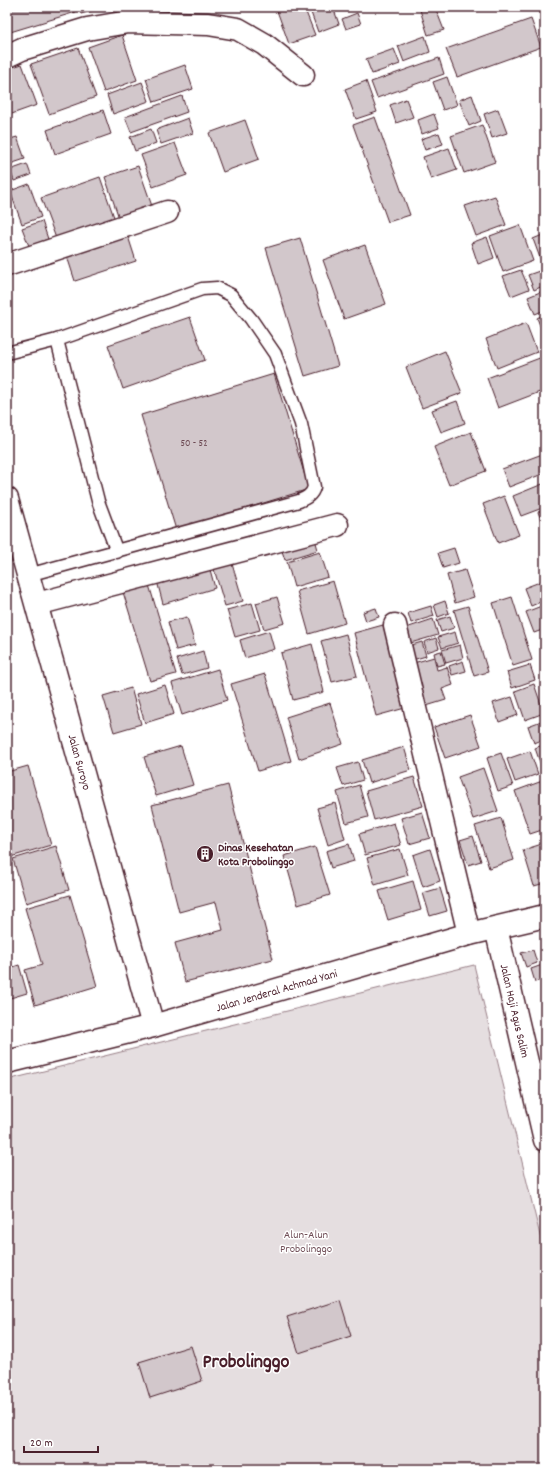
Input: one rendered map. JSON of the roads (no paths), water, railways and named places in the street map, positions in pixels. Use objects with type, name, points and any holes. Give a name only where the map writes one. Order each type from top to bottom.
[{"type":"street","points":[[7,56],[22,49],[87,29],[128,22],[208,24],[238,29],[264,44],[303,75]]},
{"type":"street","points":[[7,266],[168,212]]},
{"type":"street","name":"Jalan Suroyo","points":[[7,499],[153,1026]]},
{"type":"street","points":[[37,604],[336,525]]},
{"type":"street","points":[[395,625],[469,934]]},
{"type":"street","name":"Jalan Jenderal Achmad Yani","points":[[7,1062],[153,1026],[469,934],[545,916]]},
{"type":"street","name":"Jalan Haji Agus Salim","points":[[496,928],[545,1140]]},
{"type":"lane","points":[[7,353],[57,340],[202,289],[217,288],[231,295],[251,319],[275,354],[301,424],[314,482],[313,492],[308,497],[299,501],[117,552],[28,575]]},
{"type":"lane","points":[[57,340],[98,501],[117,552]]},
{"type":"place","name":"Dinas Kesehatan Kota Probolinggo","points":[[205,854]]},
{"type":"district","name":"Probolinggo","points":[[246,1360]]},
{"type":"park label","name":"Alun-Alun Probolinggo","points":[[306,1241]]}]
